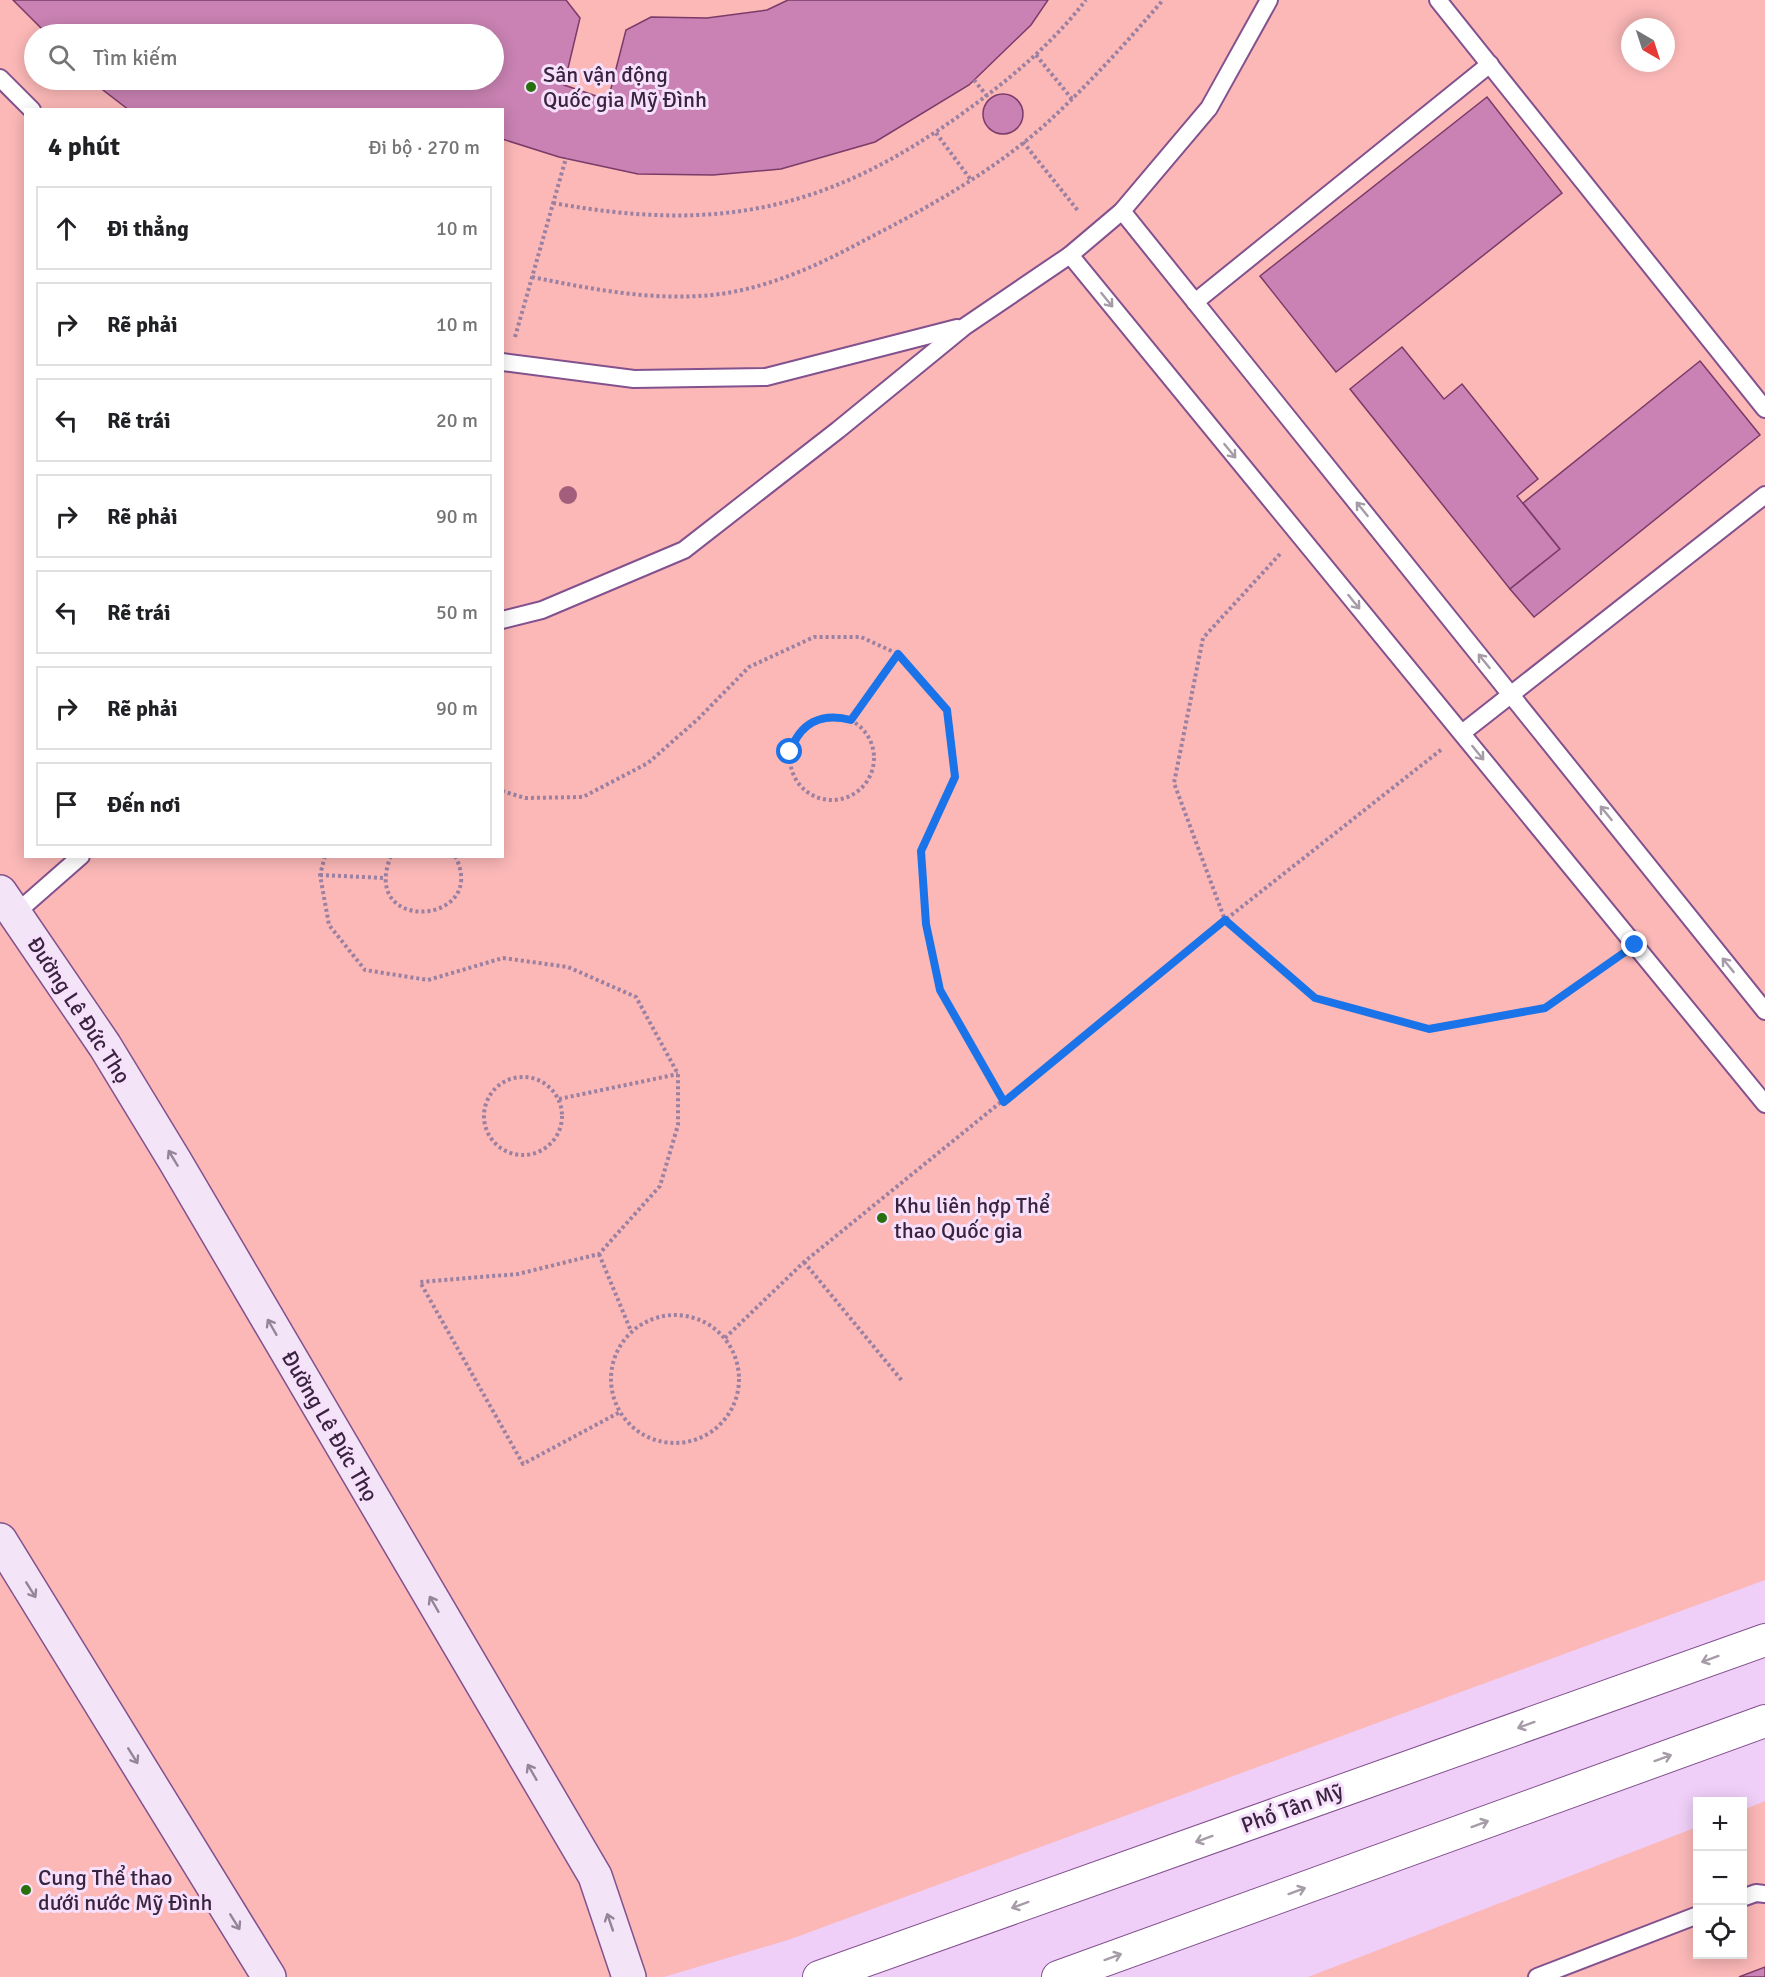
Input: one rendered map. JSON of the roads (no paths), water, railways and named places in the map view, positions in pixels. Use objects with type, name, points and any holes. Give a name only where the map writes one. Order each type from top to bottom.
[{"type":"main road","name":"Đường Lê Đức Thọ","points":[[8,903],[105,1046],[175,1161],[595,1876],[629,1977]]},
{"type":"main road","points":[[0,1540],[269,1977]]},
{"type":"street","name":"Phố Tân Mỹ","points":[[819,1977],[1765,1640]]},
{"type":"street","points":[[1058,1977],[1765,1721]]},
{"type":"lane","points":[[504,620],[542,610],[684,550],[838,430],[964,327],[1070,255],[1122,211],[1209,108],[1269,0]]},
{"type":"lane","points":[[1438,0],[1765,409]]},
{"type":"lane","points":[[1195,302],[1490,64]]},
{"type":"lane","points":[[0,78],[30,108]]},
{"type":"lane","points":[[1122,211],[1765,1011]]},
{"type":"lane","points":[[1070,255],[1765,1104]]},
{"type":"lane","points":[[505,363],[634,379],[766,377],[964,327]]},
{"type":"lane","points":[[1462,733],[1765,495]]},
{"type":"lane","points":[[8,903],[78,858]]},
{"type":"lane","points":[[1747,1896],[1756,1893],[1765,1894]]},
{"type":"lane","points":[[1537,1977],[1693,1917]]},
{"type":"place","name":"Sân vận động Quốc gia Mỹ Đình","points":[[531,87]]},
{"type":"place","name":"Khu liên hợp Thể thao Quốc gia","points":[[882,1218]]},
{"type":"place","name":"Cung Thể thao dưới nước Mỹ Đình","points":[[26,1890]]}]
